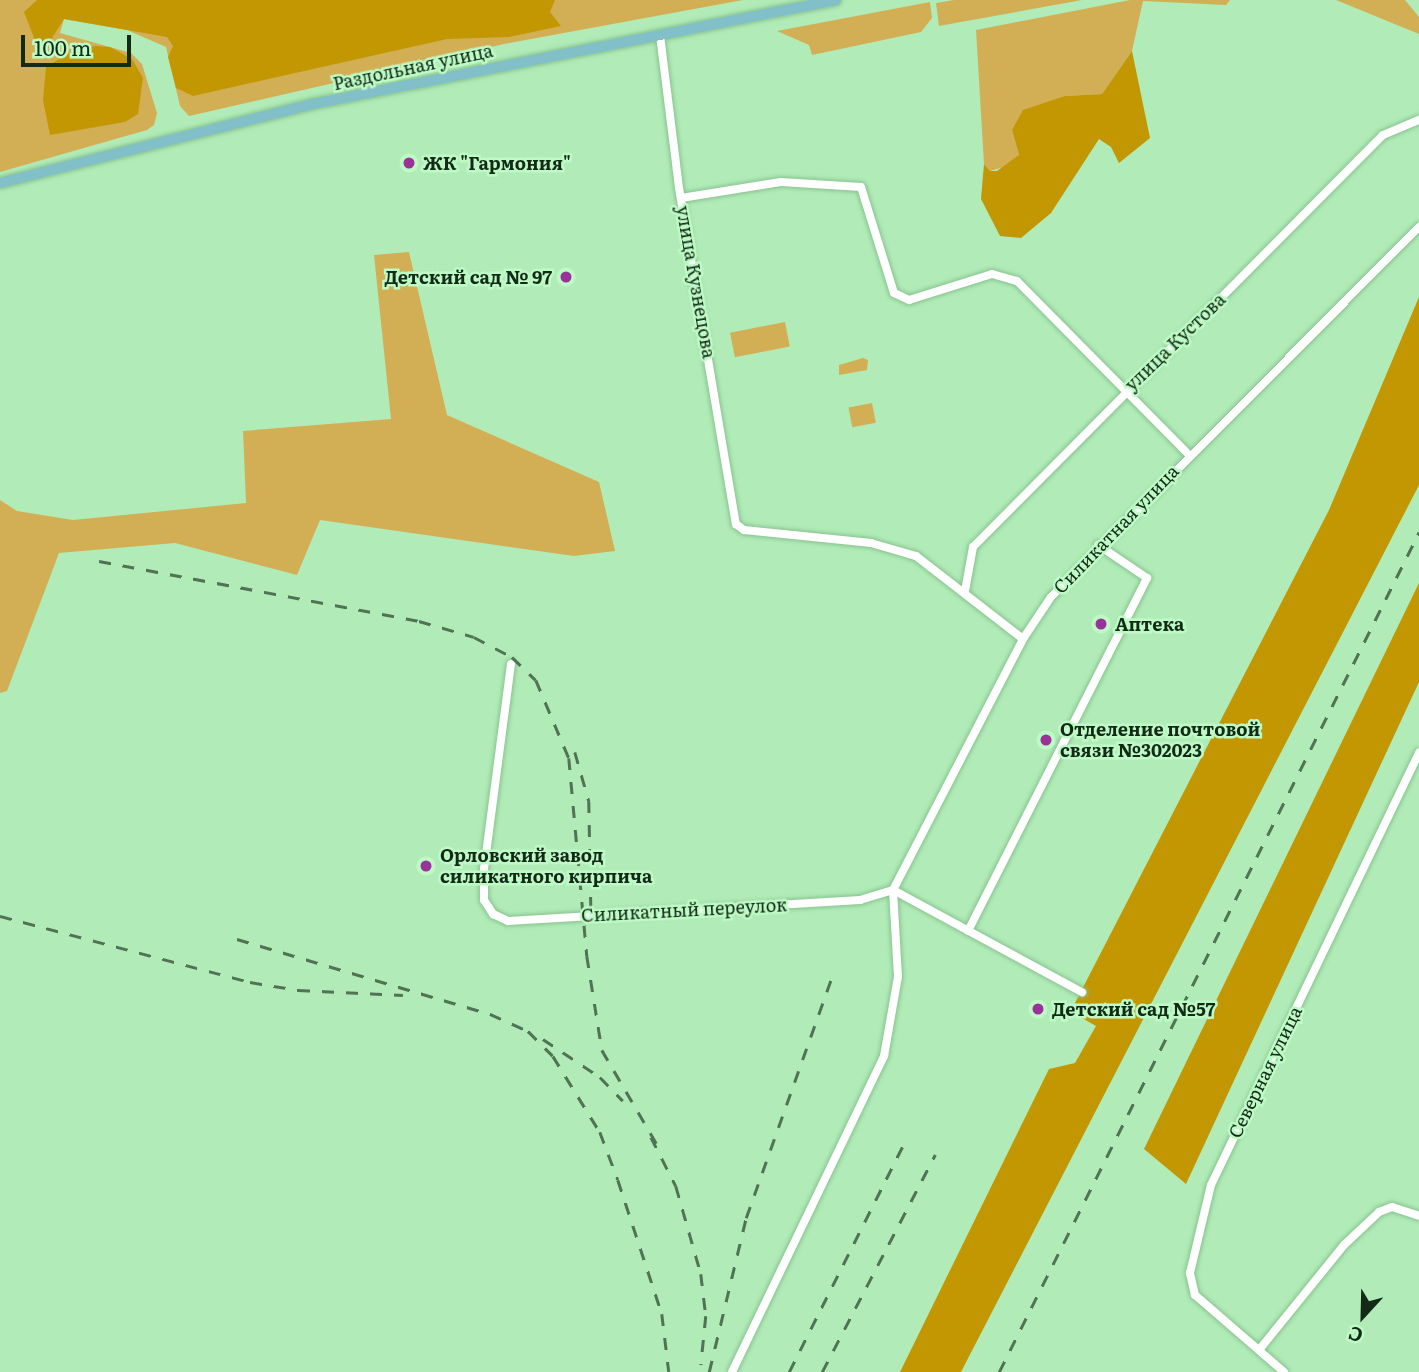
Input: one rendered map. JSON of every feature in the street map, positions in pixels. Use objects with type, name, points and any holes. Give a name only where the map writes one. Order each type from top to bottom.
[{"type":"main road","name":"Раздольная улица","points":[[0,183],[292,109],[836,0]]},
{"type":"street","name":"улица Кузнецова","points":[[660,35],[681,198],[734,520],[739,527],[892,547],[936,567],[965,591]]},
{"type":"street","name":"улица Кустова","points":[[965,591],[973,547],[1125,390],[1383,135],[1419,120]]},
{"type":"street","points":[[681,198],[781,182],[858,185],[864,190],[889,285],[909,300],[992,274],[1017,281],[1188,454]]},
{"type":"street","name":"Силикатная улица","points":[[893,890],[1023,639],[1051,597],[1188,454],[1419,227]]},
{"type":"street","points":[[968,931],[1147,578],[1098,545]]},
{"type":"street","points":[[965,591],[1023,639]]},
{"type":"street","name":"Силикатный переулок","points":[[511,664],[490,805],[484,900],[493,914],[508,921],[860,901],[893,890]]},
{"type":"street","name":"Северная улица","points":[[1284,1372],[1195,1296],[1191,1284],[1211,1185],[1419,752]]},
{"type":"street","points":[[893,890],[1082,992]]},
{"type":"street","points":[[732,1372],[884,1056],[898,977],[893,890]]},
{"type":"street","points":[[1259,1350],[1344,1245],[1379,1212],[1392,1207],[1419,1216]]},
{"type":"shaded area","points":[[0,0],[743,0],[504,44],[189,116],[180,106],[166,47],[127,30],[64,19],[60,33],[131,53],[142,64],[157,113],[154,125],[147,130],[0,172]]},
{"type":"shaded area","points":[[37,0],[555,0],[550,12],[561,26],[509,37],[447,39],[193,96],[176,88],[168,57],[173,46],[167,37],[64,19],[47,46],[38,48],[24,12]]},
{"type":"shaded area","points":[[954,0],[1082,0],[939,26],[936,3]]},
{"type":"shaded area","points":[[1130,0],[1230,0],[1226,5],[1143,1],[1132,51],[1102,94],[1065,96],[1012,130],[1019,155],[1011,165],[990,171],[984,164],[976,30]]},
{"type":"shaded area","points":[[1336,0],[1405,0],[1419,17],[1419,34]]},
{"type":"shaded area","points":[[930,2],[932,18],[921,32],[812,55],[809,45],[777,31]]},
{"type":"shaded area","points":[[95,46],[110,47],[132,59],[143,78],[138,114],[125,122],[50,135],[43,100],[46,67],[69,53]]},
{"type":"shaded area","points":[[1132,51],[1150,138],[1119,163],[1111,147],[1099,139],[1051,213],[1021,238],[1000,236],[981,199],[984,164],[990,171],[997,171],[1019,155],[1012,130],[1023,110],[1065,96],[1102,94]]},
{"type":"shaded area","points":[[409,252],[447,415],[599,482],[615,551],[574,556],[320,520],[297,575],[175,543],[59,553],[7,691],[0,693],[0,500],[17,511],[73,520],[246,503],[243,431],[391,419],[374,255]]},
{"type":"shaded area","points":[[1419,297],[1419,485],[961,1372],[900,1372],[1049,1069],[1075,1063],[1096,1026],[1077,1015],[1075,1003],[1329,510]]},
{"type":"shaded area","points":[[785,322],[790,347],[735,357],[730,333]]},
{"type":"shaded area","points":[[863,358],[868,360],[867,370],[839,375],[839,365]]},
{"type":"shaded area","points":[[872,403],[876,423],[852,427],[848,408]]},
{"type":"shaded area","points":[[1419,583],[1419,682],[1186,1184],[1144,1149]]},
{"type":"railway","points":[[999,1372],[1419,532]]},
{"type":"railway","points":[[99,561],[419,621],[474,637],[512,657],[536,680],[569,758],[587,956],[602,1050],[657,1144]]},
{"type":"railway","points":[[575,752],[589,801],[591,910]]},
{"type":"railway","points":[[0,916],[250,982],[298,990],[403,995]]},
{"type":"railway","points":[[237,939],[490,1014],[528,1031],[553,1056],[600,1132],[618,1180],[662,1314],[669,1372]]},
{"type":"railway","points":[[709,1372],[746,1218],[833,973]]},
{"type":"railway","points":[[543,1039],[600,1077],[623,1101]]},
{"type":"railway","points":[[651,1137],[676,1186],[701,1274],[706,1316],[701,1365]]},
{"type":"railway","points":[[789,1372],[902,1147]]},
{"type":"railway","points":[[822,1372],[935,1155]]},
{"type":"place","name":"ЖК \"Гармония\"","points":[[409,163]]},
{"type":"place","name":"Детский сад № 97","points":[[566,277]]},
{"type":"place","name":"Аптека","points":[[1101,624]]},
{"type":"place","name":"Отделение почтовой связи №302023","points":[[1046,740]]},
{"type":"place","name":"Орловский завод силикатного кирпича","points":[[426,866]]},
{"type":"place","name":"Детский сад №57","points":[[1038,1009]]}]
